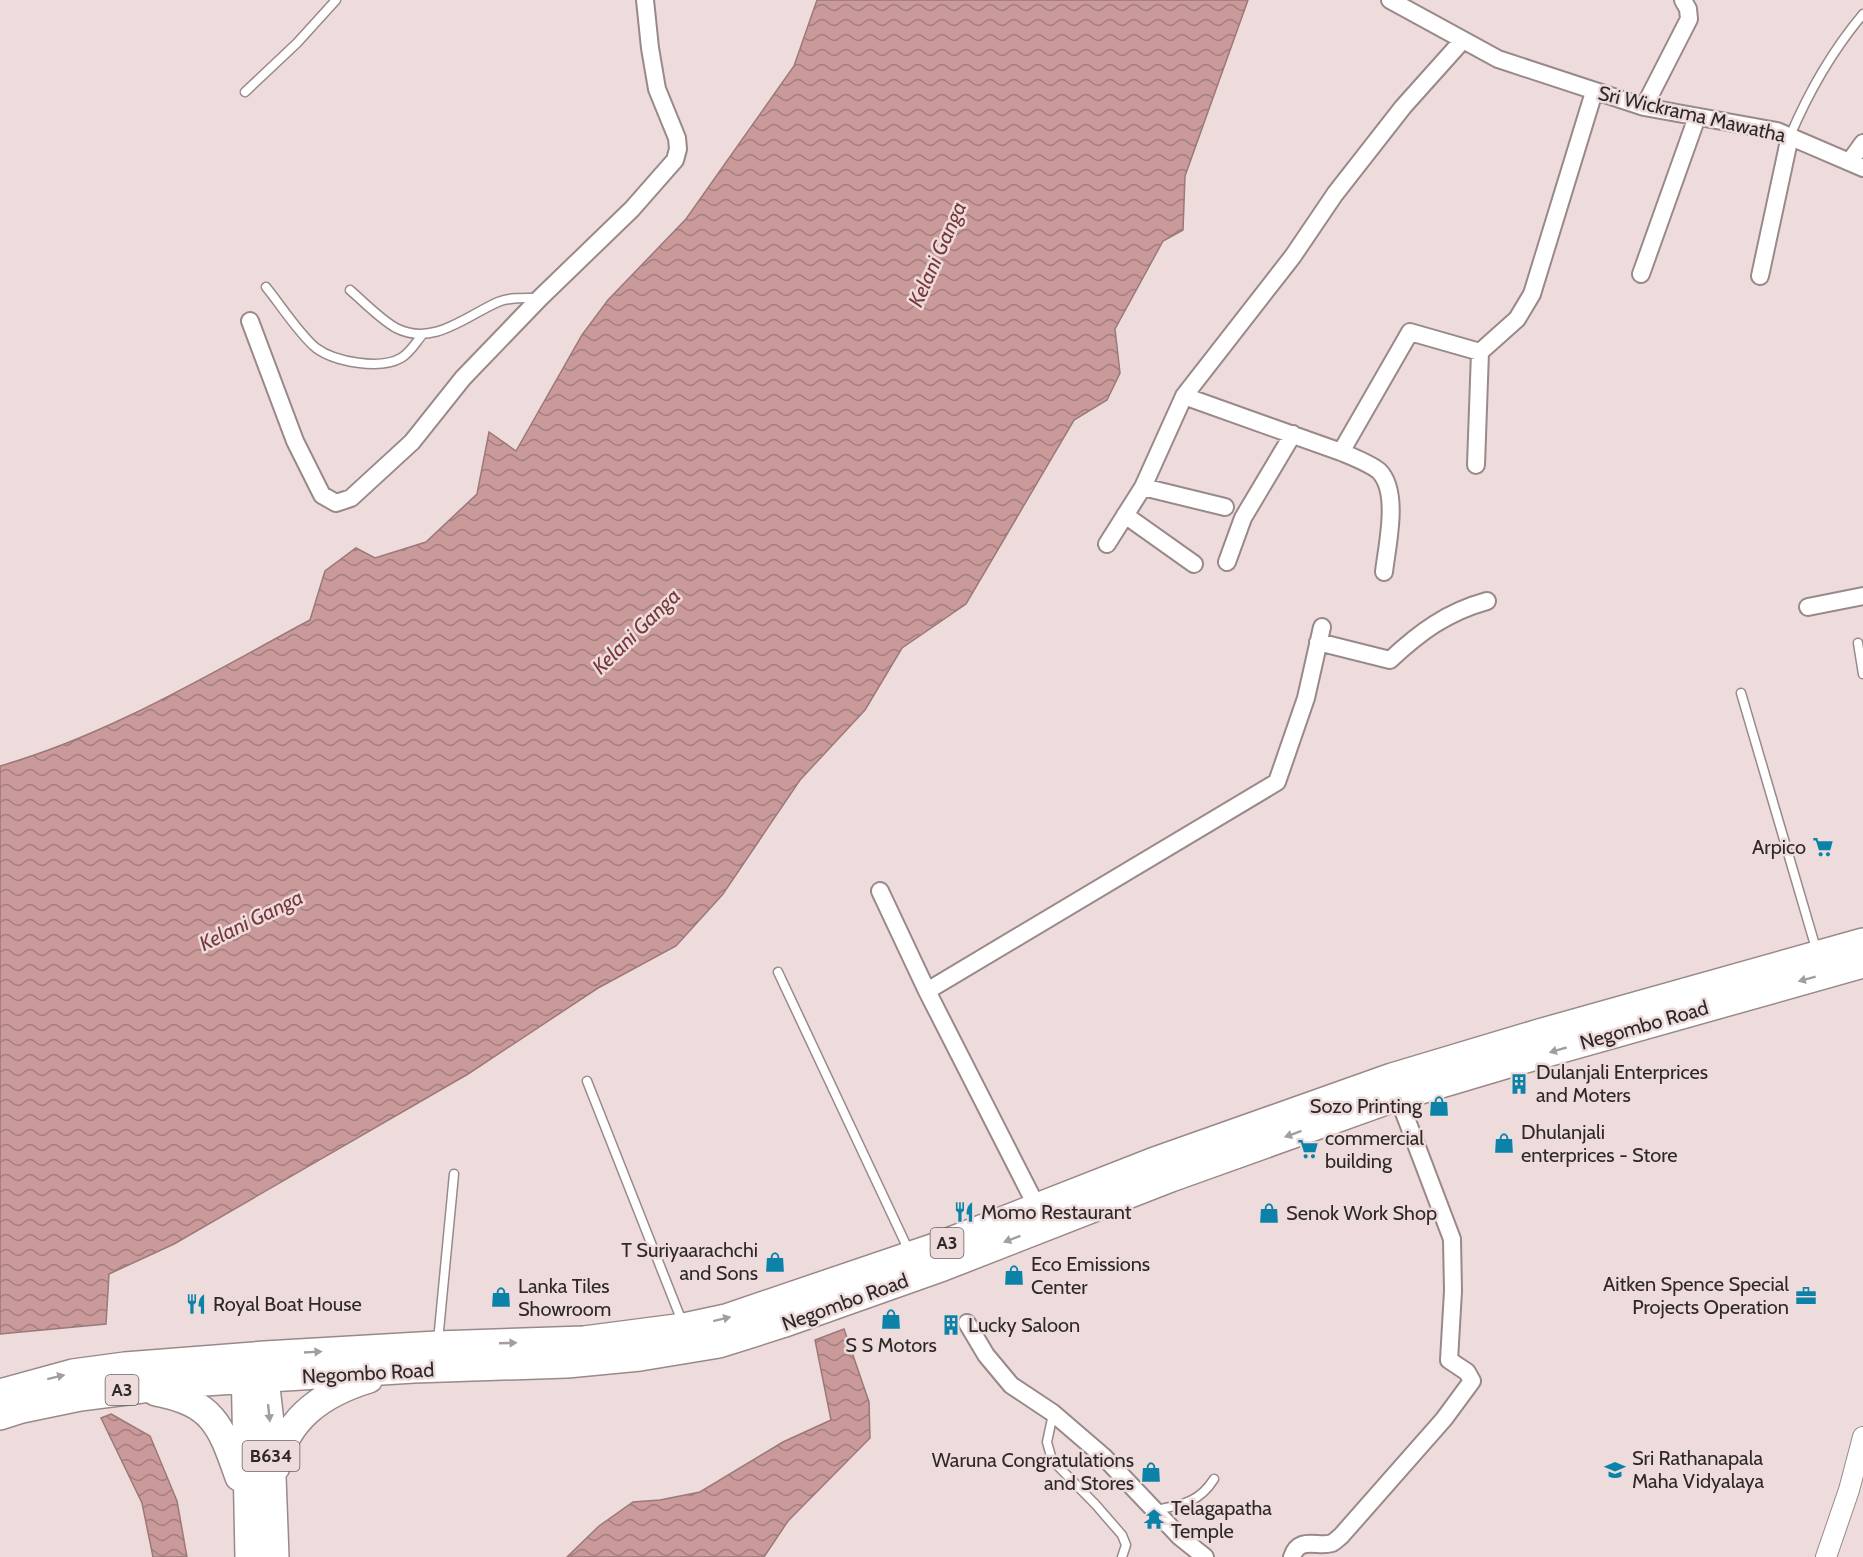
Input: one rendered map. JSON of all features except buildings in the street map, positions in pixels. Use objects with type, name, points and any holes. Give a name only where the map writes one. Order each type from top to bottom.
[{"type":"highway","name":"Negombo Road","points":[[0,1393],[73,1373],[125,1366],[414,1369],[567,1364],[675,1352],[747,1336],[943,1267],[1171,1178],[1394,1087],[1539,1033],[1863,942]]},
{"type":"highway","name":"Negombo Road","points":[[0,1416],[68,1399],[138,1389],[255,1367],[437,1345],[584,1340],[684,1328],[726,1318],[770,1305],[911,1255],[1152,1162],[1394,1087],[1508,1064],[1863,964]]},
{"type":"highway","name":"B634","points":[[255,1367],[270,1422],[275,1557]]},
{"type":"highway","name":"B634","points":[[249,1557],[247,1498],[255,1367]]},
{"type":"highway","points":[[272,1487],[285,1439],[302,1415],[339,1390],[378,1377],[414,1369]]},
{"type":"highway","points":[[138,1389],[187,1400],[208,1414],[226,1440],[247,1498]]},
{"type":"street","points":[[250,321],[296,441],[322,495],[336,503],[351,498],[412,442],[463,378],[540,298],[632,209],[675,160],[678,149],[677,138],[657,89],[645,0]]},
{"type":"street","points":[[1644,107],[1689,20],[1688,9],[1683,0]]},
{"type":"street","name":"Sri Wickrama Mawatha","points":[[1398,2],[1498,59],[1644,107],[1777,131],[1857,164]]},
{"type":"street","points":[[1107,544],[1143,488],[1184,396],[1293,256],[1335,194],[1369,150],[1403,107],[1463,40]]},
{"type":"street","points":[[1476,465],[1480,352],[1517,319],[1532,294],[1594,92]]},
{"type":"street","points":[[1641,274],[1697,117]]},
{"type":"street","points":[[1760,276],[1790,136]]},
{"type":"street","points":[[1857,164],[1863,143]]},
{"type":"street","points":[[1341,452],[1410,332],[1480,352]]},
{"type":"street","points":[[1184,396],[1341,452],[1377,470],[1387,481],[1391,500],[1384,572]]},
{"type":"street","points":[[1227,562],[1243,518],[1293,434]]},
{"type":"street","points":[[1143,488],[1225,507]]},
{"type":"street","points":[[1125,515],[1194,564]]},
{"type":"street","points":[[1808,607],[1863,596]]},
{"type":"street","points":[[927,991],[1277,782],[1306,698],[1320,634],[1390,660],[1415,637],[1462,608],[1487,601]]},
{"type":"street","points":[[880,891],[927,991],[1036,1207]]},
{"type":"street","points":[[1292,1557],[1293,1552],[1306,1543],[1332,1543],[1341,1536],[1444,1419],[1472,1382],[1467,1372],[1449,1360],[1453,1291],[1452,1239],[1394,1087]]},
{"type":"street","points":[[967,1323],[986,1355],[1011,1385],[1053,1413],[1102,1456],[1180,1537],[1205,1557]]},
{"type":"street","points":[[1826,1557],[1849,1490],[1862,1442]]},
{"type":"lane","points":[[245,92],[297,43],[336,0]]},
{"type":"lane","points":[[1790,136],[1820,73],[1845,35],[1863,14]]},
{"type":"lane","points":[[266,287],[316,348],[335,358],[369,364],[387,363],[402,358],[423,334]]},
{"type":"lane","points":[[350,290],[395,327],[423,334],[438,332],[500,301],[540,298]]},
{"type":"lane","points":[[1858,644],[1863,674]]},
{"type":"lane","points":[[1741,693],[1818,954]]},
{"type":"lane","points":[[778,972],[911,1255]]},
{"type":"lane","points":[[587,1081],[684,1328]]},
{"type":"lane","points":[[437,1345],[454,1174]]},
{"type":"lane","points":[[1053,1413],[1047,1442],[1052,1460],[1122,1535],[1126,1545],[1122,1557]]},
{"type":"lane","points":[[1155,1510],[1188,1504],[1208,1488],[1214,1479]]},
{"type":"water","name":"Kelani Ganga","points":[[817,0],[1248,0],[1185,176],[1183,230],[1163,241],[1115,329],[1120,373],[1107,400],[1074,420],[966,604],[902,648],[865,710],[800,780],[723,894],[676,946],[598,988],[468,1074],[174,1244],[109,1274],[106,1324],[0,1334],[0,766],[41,753],[120,720],[310,620],[325,571],[356,548],[375,558],[426,542],[477,494],[489,432],[516,451],[582,335],[608,300],[686,219],[794,66]]},
{"type":"water","points":[[844,1329],[869,1402],[870,1438],[788,1521],[764,1557],[567,1557],[599,1526],[633,1502],[660,1500],[700,1492],[783,1442],[831,1420],[815,1340]]},
{"type":"water","points":[[111,1414],[150,1436],[177,1501],[187,1557],[153,1557],[142,1503],[101,1418]]},
{"type":"place","name":"Arpico","points":[[1823,847]]},
{"type":"place","name":"Dulanjali Enterprices and Moters","points":[[1519,1084]]},
{"type":"place","name":"Sozo Printing","points":[[1439,1106]]},
{"type":"place","name":"Dhulanjali enterprices - Store","points":[[1504,1143]]},
{"type":"place","name":"commercial building","points":[[1308,1149]]},
{"type":"place","name":"Momo Restaurant","points":[[964,1212]]},
{"type":"place","name":"Senok Work Shop","points":[[1269,1213]]},
{"type":"place","name":"T Suriyaarachchi and Sons","points":[[775,1262]]},
{"type":"place","name":"Eco Emissions Center","points":[[1014,1275]]},
{"type":"place","name":"Aitken Spence Special Projects Operation","points":[[1806,1296]]},
{"type":"place","name":"Lanka Tiles Showroom","points":[[501,1297]]},
{"type":"place","name":"Royal Boat House","points":[[196,1304]]},
{"type":"place","name":"S S Motors","points":[[891,1319]]},
{"type":"place","name":"Lucky Saloon","points":[[951,1325]]},
{"type":"place","name":"Sri Rathanapala Maha Vidyalaya","points":[[1615,1470]]},
{"type":"place","name":"Waruna Congratulations and Stores","points":[[1151,1472]]},
{"type":"place","name":"Telagapatha Temple","points":[[1154,1519]]}]
